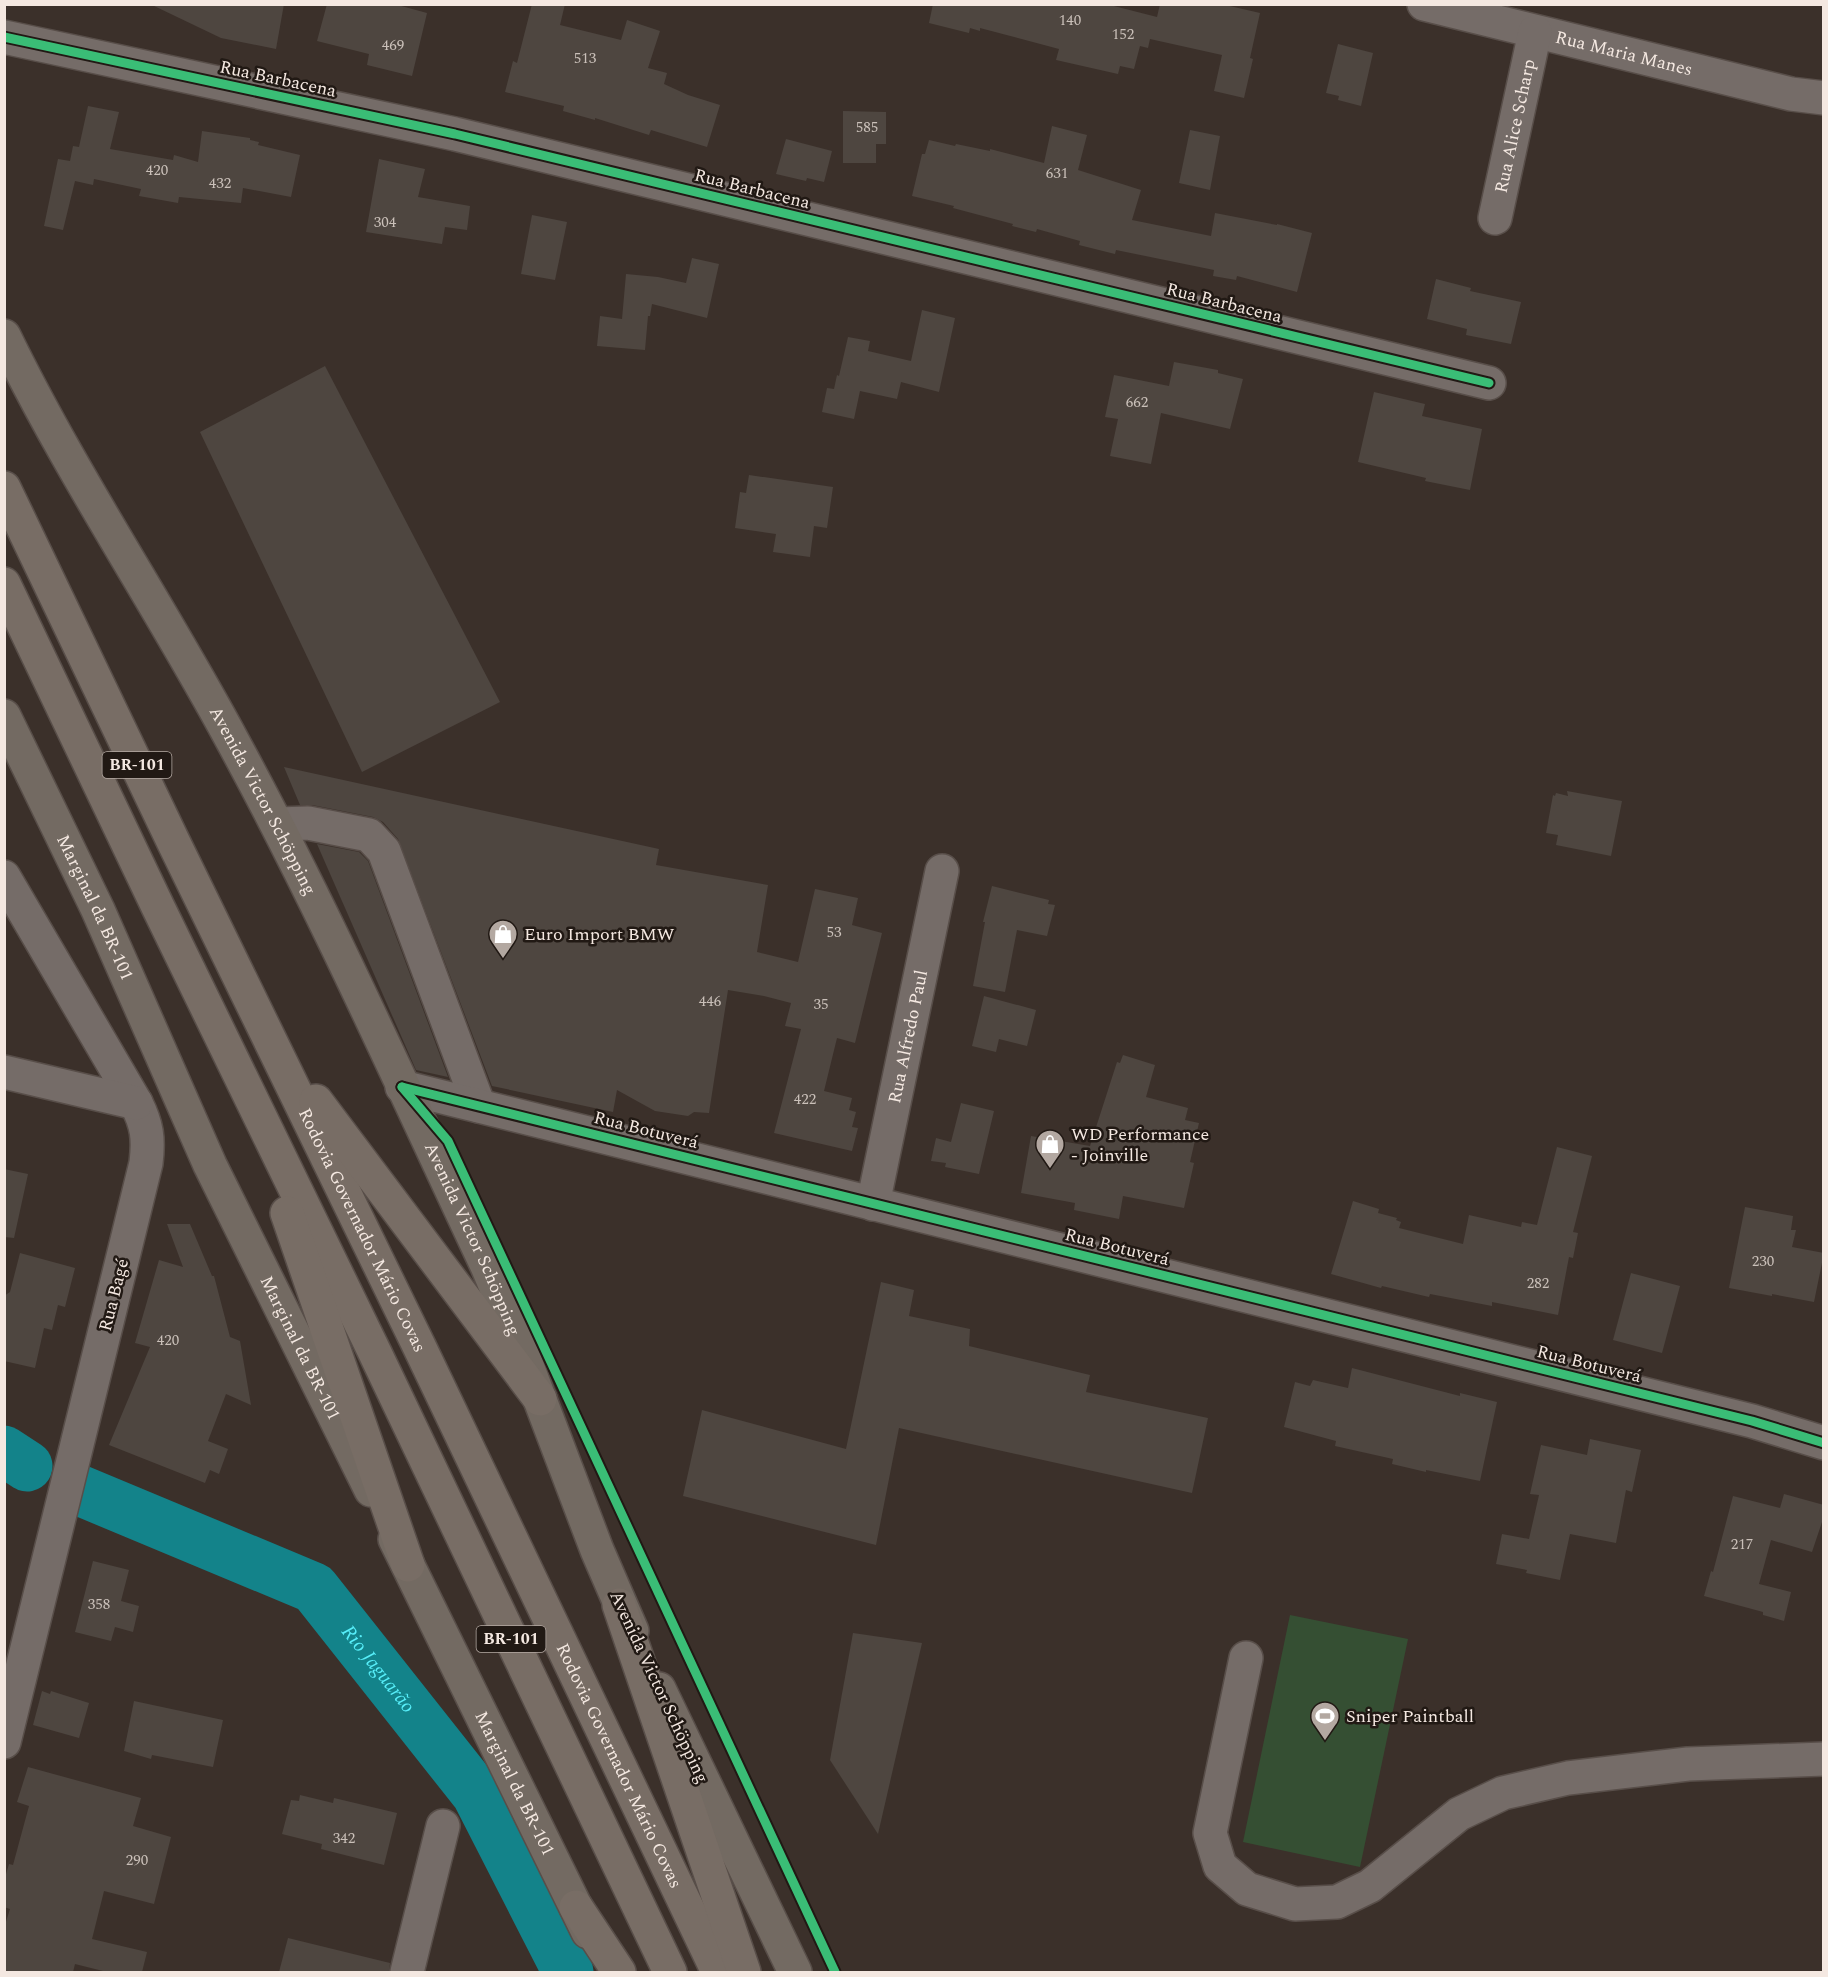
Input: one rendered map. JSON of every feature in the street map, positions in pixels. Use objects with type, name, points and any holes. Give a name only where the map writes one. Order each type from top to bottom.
[{"type":"highway","name":"Rodovia Governador Mário Covas","points":[[4,488],[419,1346],[718,1972]]},
{"type":"highway","name":"BR-101","points":[[4,584],[670,1972]]},
{"type":"highway","points":[[271,1041],[540,1399]]},
{"type":"highway","points":[[240,1075],[408,1565]]},
{"type":"highway","points":[[619,1605],[744,1972]]},
{"type":"highway","points":[[576,1907],[619,1972]]},
{"type":"main road","name":"Avenida Victor Schöpping","points":[[4,336],[64,452],[194,669],[278,824],[487,1266],[619,1605],[795,1972]]},
{"type":"main road","name":"Marginal da BR-101","points":[[4,716],[98,909],[210,1165],[608,1972]]},
{"type":"street","name":"Rua Maria Manes","points":[[1424,4],[1791,94],[1824,98]]},
{"type":"street","name":"Rua Alice Scharp","points":[[1495,218],[1534,32]]},
{"type":"street","name":"Rua Barbacena","points":[[4,37],[455,134],[1489,383]]},
{"type":"street","points":[[278,824],[308,823],[369,835],[384,851],[479,1106]]},
{"type":"street","name":"Rua Alfredo Paul","points":[[873,1204],[942,871]]},
{"type":"street","name":"Rua Bagé","points":[[4,878],[136,1103],[145,1121],[148,1141],[146,1163],[4,1742]]},
{"type":"street","points":[[4,1072],[136,1103]]},
{"type":"street","name":"Rua Botuverá","points":[[402,1087],[1752,1421],[1824,1443]]},
{"type":"street","points":[[1246,1658],[1210,1833],[1220,1866],[1247,1889],[1295,1904],[1337,1902],[1370,1886],[1459,1814],[1503,1793],[1568,1778],[1688,1764],[1824,1759]]},
{"type":"street","points":[[407,1972],[443,1826]]},
{"type":"green space","name":"Sniper Paintball","points":[[1290,1615],[1408,1639],[1360,1867],[1243,1842]]},
{"type":"building","points":[[150,4],[284,4],[276,49],[221,38]]},
{"type":"building","points":[[327,4],[394,4],[427,13],[412,76],[367,65],[369,54],[317,41]]},
{"type":"building","points":[[532,4],[565,4],[560,25],[621,40],[627,20],[660,31],[648,68],[667,73],[664,84],[688,95],[720,105],[707,147],[651,130],[649,135],[595,118],[595,120],[563,111],[564,106],[505,92],[513,61],[517,63]]},
{"type":"building","points":[[933,4],[1106,4],[1157,17],[1160,4],[1221,4],[1260,13],[1244,98],[1214,91],[1222,55],[1150,39],[1148,48],[1140,46],[1134,69],[1120,66],[1118,74],[1056,60],[1059,49],[980,28],[980,31],[970,28],[969,33],[929,23]]},
{"type":"building","points":[[1338,44],[1373,53],[1361,106],[1338,100],[1339,96],[1326,93]]},
{"type":"building","points":[[88,106],[119,112],[110,149],[173,160],[174,155],[198,162],[202,131],[250,138],[250,140],[259,142],[258,145],[300,155],[291,197],[243,188],[241,203],[179,197],[178,203],[139,196],[141,189],[94,179],[93,185],[75,181],[63,230],[44,226],[58,159],[70,161],[73,146],[79,147]]},
{"type":"building","points":[[843,111],[886,112],[886,144],[876,144],[876,163],[843,163]]},
{"type":"building","points":[[1052,126],[1087,135],[1078,170],[1141,190],[1132,220],[1211,236],[1215,213],[1312,233],[1297,292],[1237,276],[1236,280],[1213,276],[1214,270],[1116,250],[1115,254],[1079,245],[1080,241],[1037,229],[1036,232],[1012,226],[1013,224],[953,208],[954,206],[912,196],[922,154],[925,154],[929,140],[955,146],[956,144],[990,151],[990,149],[1044,163]]},
{"type":"building","points":[[1190,130],[1220,136],[1210,190],[1179,183]]},
{"type":"building","points":[[786,139],[832,151],[824,182],[807,178],[806,181],[776,174]]},
{"type":"building","points":[[379,159],[425,169],[418,197],[470,206],[467,230],[445,227],[442,244],[366,232]]},
{"type":"building","points":[[532,215],[567,222],[555,280],[521,274]]},
{"type":"building","points":[[692,258],[719,264],[707,318],[652,304],[650,316],[648,316],[645,350],[597,346],[600,316],[622,319],[626,274],[686,283]]},
{"type":"building","points":[[1436,279],[1471,288],[1470,291],[1521,302],[1511,344],[1466,335],[1467,329],[1427,319]]},
{"type":"building","points":[[922,310],[955,318],[939,392],[901,382],[897,399],[860,391],[854,419],[822,412],[827,388],[834,389],[837,375],[839,376],[848,337],[870,341],[868,351],[911,361]]},
{"type":"building","points":[[1174,362],[1218,370],[1218,373],[1243,379],[1230,429],[1161,413],[1151,464],[1110,456],[1118,419],[1105,417],[1114,375],[1169,386]]},
{"type":"building","points":[[325,366],[500,702],[362,772],[200,432]]},
{"type":"building","points":[[1374,392],[1425,404],[1422,416],[1482,429],[1470,490],[1425,481],[1426,478],[1358,462]]},
{"type":"building","points":[[749,475],[833,487],[827,528],[814,526],[810,557],[773,552],[776,534],[735,528],[740,492],[746,493]]},
{"type":"building","points":[[284,767],[659,849],[656,865],[768,885],[757,952],[798,962],[815,889],[858,898],[852,925],[882,933],[855,1043],[837,1038],[824,1091],[852,1098],[849,1110],[856,1112],[852,1127],[858,1128],[852,1151],[774,1133],[801,1029],[785,1026],[791,1003],[764,996],[728,990],[709,1113],[694,1112],[688,1116],[655,1111],[617,1090],[613,1112],[492,1086],[398,839],[383,822],[373,817],[312,805],[300,805]]},
{"type":"building","points":[[1567,791],[1622,801],[1611,856],[1556,845],[1558,835],[1546,833],[1553,795],[1555,796],[1556,793],[1568,796]]},
{"type":"building","points":[[317,844],[359,852],[368,861],[448,1077],[416,1070]]},
{"type":"building","points":[[992,886],[1049,900],[1048,904],[1055,905],[1047,936],[1017,930],[1005,992],[973,986],[985,922],[983,922]]},
{"type":"building","points":[[984,996],[1036,1010],[1027,1046],[999,1039],[996,1052],[972,1046]]},
{"type":"building","points":[[1123,1055],[1155,1065],[1146,1097],[1188,1108],[1185,1120],[1199,1123],[1190,1162],[1194,1163],[1184,1208],[1123,1196],[1119,1219],[1074,1210],[1075,1203],[1021,1193],[1031,1136],[1090,1146],[1117,1062],[1120,1063]]},
{"type":"building","points":[[961,1103],[994,1111],[979,1174],[945,1167],[946,1163],[931,1161],[936,1138],[951,1142]]},
{"type":"building","points":[[1557,1147],[1592,1156],[1573,1232],[1578,1233],[1573,1258],[1569,1257],[1558,1315],[1492,1302],[1492,1306],[1430,1294],[1429,1297],[1382,1286],[1381,1288],[1331,1274],[1353,1201],[1379,1209],[1378,1213],[1397,1218],[1396,1220],[1401,1222],[1399,1228],[1463,1244],[1469,1215],[1521,1227],[1522,1222],[1537,1225]]},
{"type":"building","points":[[4,1169],[28,1174],[14,1238],[4,1237]]},
{"type":"building","points":[[1745,1207],[1793,1216],[1791,1230],[1796,1230],[1792,1247],[1824,1253],[1814,1302],[1729,1288]]},
{"type":"building","points":[[167,1224],[190,1224],[212,1276],[214,1276],[230,1337],[240,1341],[251,1405],[226,1394],[208,1441],[228,1449],[219,1474],[210,1470],[205,1483],[109,1445],[150,1347],[135,1343],[159,1260],[183,1267]]},
{"type":"building","points":[[20,1253],[75,1268],[65,1307],[58,1305],[52,1330],[44,1328],[35,1368],[4,1361],[4,1296],[10,1292]]},
{"type":"building","points":[[1631,1273],[1680,1286],[1662,1353],[1613,1340]]},
{"type":"building","points":[[881,1282],[914,1290],[909,1316],[970,1329],[969,1346],[1090,1375],[1086,1392],[1208,1418],[1192,1493],[899,1428],[876,1545],[683,1496],[702,1410],[846,1449]]},
{"type":"building","points":[[1352,1368],[1460,1396],[1460,1393],[1497,1402],[1480,1481],[1392,1464],[1393,1459],[1335,1446],[1336,1441],[1284,1427],[1295,1382],[1310,1386],[1313,1380],[1348,1388]]},
{"type":"building","points":[[1590,1439],[1641,1450],[1632,1492],[1626,1490],[1616,1543],[1570,1534],[1560,1580],[1496,1564],[1502,1534],[1529,1539],[1539,1495],[1530,1494],[1541,1445],[1587,1455]]},
{"type":"building","points":[[1784,1494],[1824,1505],[1824,1516],[1812,1552],[1771,1540],[1759,1584],[1791,1592],[1784,1621],[1763,1615],[1763,1612],[1704,1596],[1711,1571],[1713,1572],[1733,1496],[1780,1508]]},
{"type":"building","points":[[93,1561],[129,1570],[121,1601],[139,1606],[133,1632],[115,1627],[111,1641],[75,1632]]},
{"type":"building","points":[[853,1633],[922,1643],[878,1834],[830,1760]]},
{"type":"building","points":[[42,1691],[50,1694],[51,1691],[89,1703],[79,1738],[33,1725]]},
{"type":"building","points":[[134,1701],[223,1720],[213,1767],[152,1755],[151,1759],[124,1751]]},
{"type":"building","points":[[28,1767],[141,1798],[133,1826],[171,1837],[154,1904],[104,1891],[92,1939],[147,1952],[142,1972],[107,1972],[75,1964],[73,1972],[4,1972],[4,1928],[10,1909],[4,1907],[4,1881],[9,1864],[13,1865],[29,1806],[17,1802]]},
{"type":"building","points":[[300,1795],[333,1803],[334,1798],[397,1813],[384,1865],[321,1849],[322,1844],[282,1834],[291,1800],[299,1801]]},
{"type":"building","points":[[288,1938],[390,1963],[389,1972],[279,1972]]},
{"type":"waterway","name":"Rio Jaguarão","points":[[4,1451],[27,1466]]},
{"type":"waterway","name":"Rio Jaguarão","points":[[79,1490],[314,1588],[477,1794],[568,1972]]},
{"type":"cycle path","points":[[4,37],[455,134],[1489,383]]},
{"type":"cycle path","points":[[402,1087],[1752,1421],[1824,1443]]},
{"type":"cycle path","points":[[402,1087],[448,1141],[835,1972]]},
{"type":"place","name":"Euro Import BMW","points":[[503,960]]},
{"type":"place","name":"WD Performance - Joinville","points":[[1050,1170]]},
{"type":"place","name":"Sniper Paintball","points":[[1325,1742]]}]
